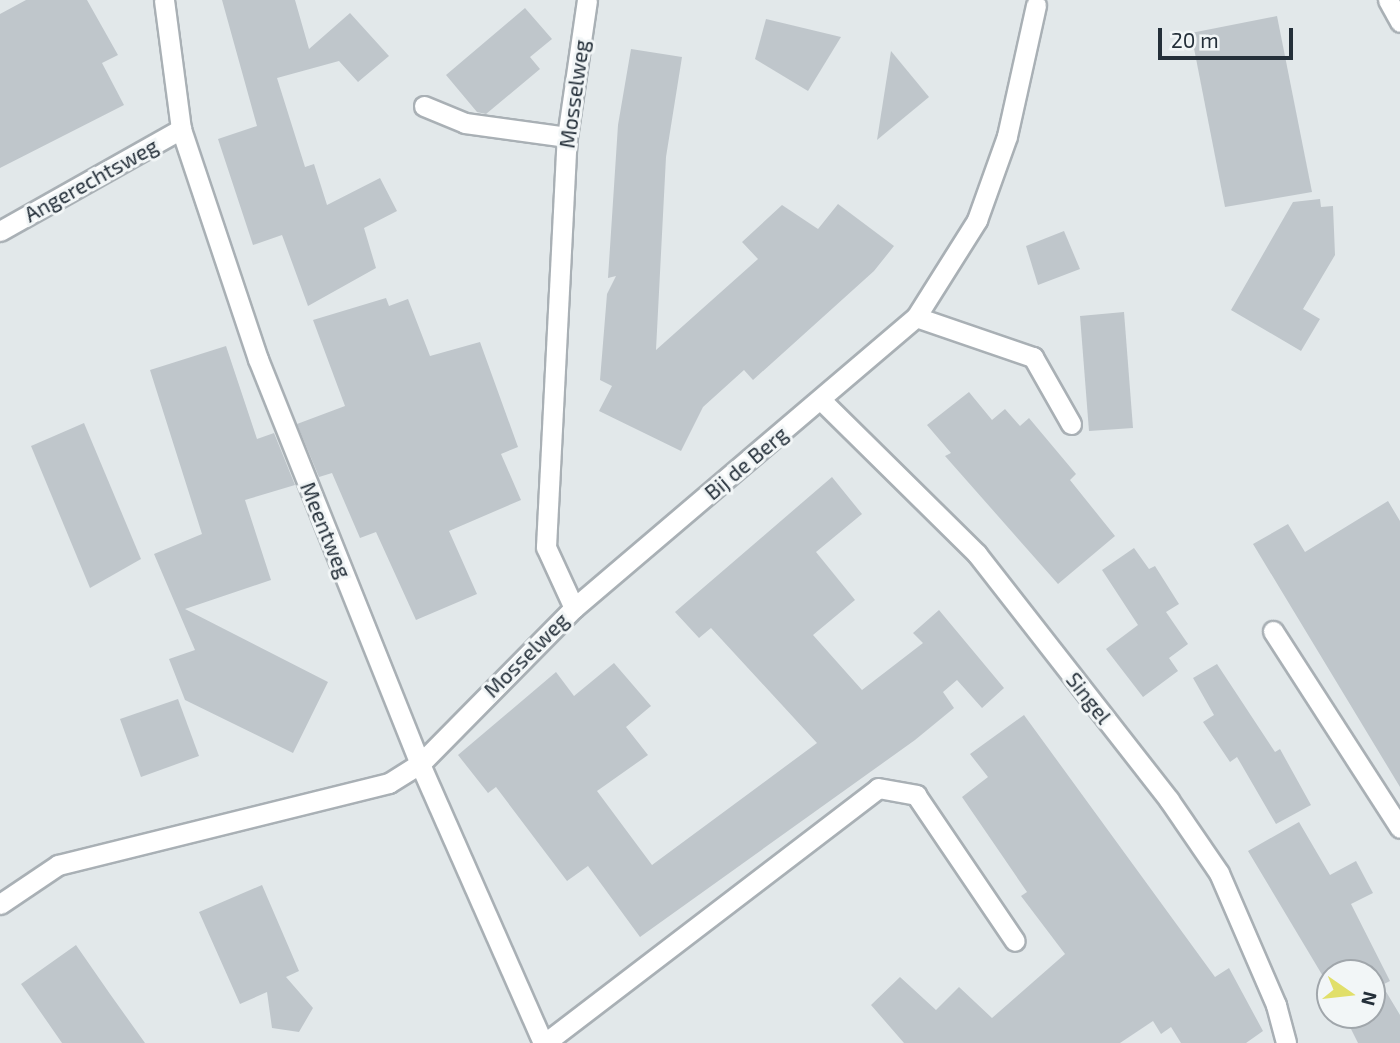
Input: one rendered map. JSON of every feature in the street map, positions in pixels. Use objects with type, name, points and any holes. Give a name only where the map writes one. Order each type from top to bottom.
[{"type":"street","name":"Meentweg","points":[[164,0],[181,129],[258,359],[420,764],[544,1043]]},
{"type":"street","name":"Mosselweg","points":[[0,904],[58,865],[389,783],[420,764],[574,608],[547,547],[567,137],[587,0]]},
{"type":"street","points":[[1388,0],[1400,22]]},
{"type":"street","name":"Bij de Berg","points":[[574,608],[916,317],[977,220],[1007,136],[1036,5]]},
{"type":"street","points":[[424,106],[465,124],[567,137]]},
{"type":"street","name":"Angerechtsweg","points":[[0,231],[181,129]]},
{"type":"street","points":[[916,317],[1033,357],[1071,424]]},
{"type":"street","name":"Singel","points":[[821,400],[977,554],[1169,800],[1219,873],[1276,1005],[1286,1043]]},
{"type":"street","points":[[1273,631],[1400,828]]},
{"type":"street","points":[[544,1043],[878,788],[916,795],[1015,942]]},
{"type":"building","points":[[26,0],[87,0],[118,55],[102,63],[124,105],[0,168],[0,14]]},
{"type":"building","points":[[222,0],[295,0],[309,49],[350,13],[389,56],[358,82],[339,61],[277,78],[305,167],[314,164],[327,205],[380,178],[397,211],[364,228],[376,268],[308,306],[282,235],[253,245],[218,139],[257,126]]},
{"type":"building","points":[[525,8],[552,39],[530,57],[540,69],[486,114],[477,112],[446,75]]},
{"type":"building","points":[[1277,16],[1312,192],[1225,207],[1191,33]]},
{"type":"building","points":[[766,19],[841,37],[808,91],[755,59]]},
{"type":"building","points":[[631,49],[682,57],[666,157],[656,350],[758,259],[742,242],[782,205],[818,229],[838,204],[894,246],[874,271],[753,380],[744,370],[703,407],[681,451],[599,411],[612,386],[600,380],[607,294],[616,276],[608,278],[618,125]]},
{"type":"building","points":[[891,51],[929,97],[877,140]]},
{"type":"building","points":[[1320,199],[1321,207],[1333,206],[1335,255],[1303,309],[1320,319],[1301,351],[1231,310],[1293,202]]},
{"type":"building","points":[[1064,231],[1080,269],[1038,285],[1026,246]]},
{"type":"building","points":[[386,298],[389,306],[408,299],[430,356],[480,342],[518,447],[501,454],[521,500],[449,531],[477,594],[416,620],[376,532],[360,538],[332,473],[319,477],[297,424],[345,406],[313,320]]},
{"type":"building","points":[[1124,312],[1133,428],[1089,431],[1080,316]]},
{"type":"building","points":[[226,346],[257,439],[274,433],[295,485],[245,500],[271,580],[185,609],[328,682],[293,753],[185,700],[169,659],[195,650],[154,554],[202,534],[150,370]]},
{"type":"building","points":[[969,392],[992,420],[1005,409],[1020,426],[1029,418],[1076,474],[1070,480],[1115,536],[1058,584],[945,456],[951,453],[927,425]]},
{"type":"building","points":[[84,423],[141,559],[90,588],[31,446]]},
{"type":"building","points":[[832,477],[862,514],[816,552],[855,600],[813,635],[862,690],[923,643],[913,633],[939,610],[1004,688],[982,708],[957,680],[943,692],[954,708],[915,740],[640,937],[588,866],[567,881],[496,787],[488,793],[458,755],[556,672],[574,696],[614,663],[651,706],[626,727],[648,755],[597,791],[652,865],[817,743],[711,628],[699,638],[675,612]]},
{"type":"building","points":[[1388,501],[1400,521],[1400,787],[1253,544],[1288,524],[1305,552]]},
{"type":"building","points":[[1134,548],[1149,569],[1155,566],[1179,604],[1166,612],[1188,644],[1169,658],[1178,671],[1143,697],[1106,649],[1138,625],[1102,570]]},
{"type":"building","points":[[1217,664],[1275,752],[1280,749],[1311,805],[1276,824],[1237,757],[1230,762],[1203,722],[1214,715],[1193,678]]},
{"type":"building","points":[[178,699],[199,756],[141,777],[120,719]]},
{"type":"building","points":[[1024,715],[1215,977],[1229,968],[1263,1031],[1246,1043],[1181,1043],[1171,1027],[1161,1034],[1153,1021],[1120,1043],[904,1043],[871,1005],[900,977],[936,1010],[959,987],[992,1018],[1065,954],[1021,896],[1027,892],[962,797],[988,777],[970,754]]},
{"type":"building","points":[[1299,822],[1330,875],[1356,861],[1373,893],[1351,904],[1379,959],[1316,959],[1316,965],[1248,851]]},
{"type":"building","points":[[262,885],[299,971],[286,977],[313,1008],[299,1032],[272,1028],[267,992],[240,1004],[199,912]]},
{"type":"building","points":[[76,945],[145,1043],[62,1043],[21,984]]},
{"type":"building","points":[[1386,992],[1400,1015],[1400,1043],[1358,1043],[1351,1029],[1386,1029]]}]
